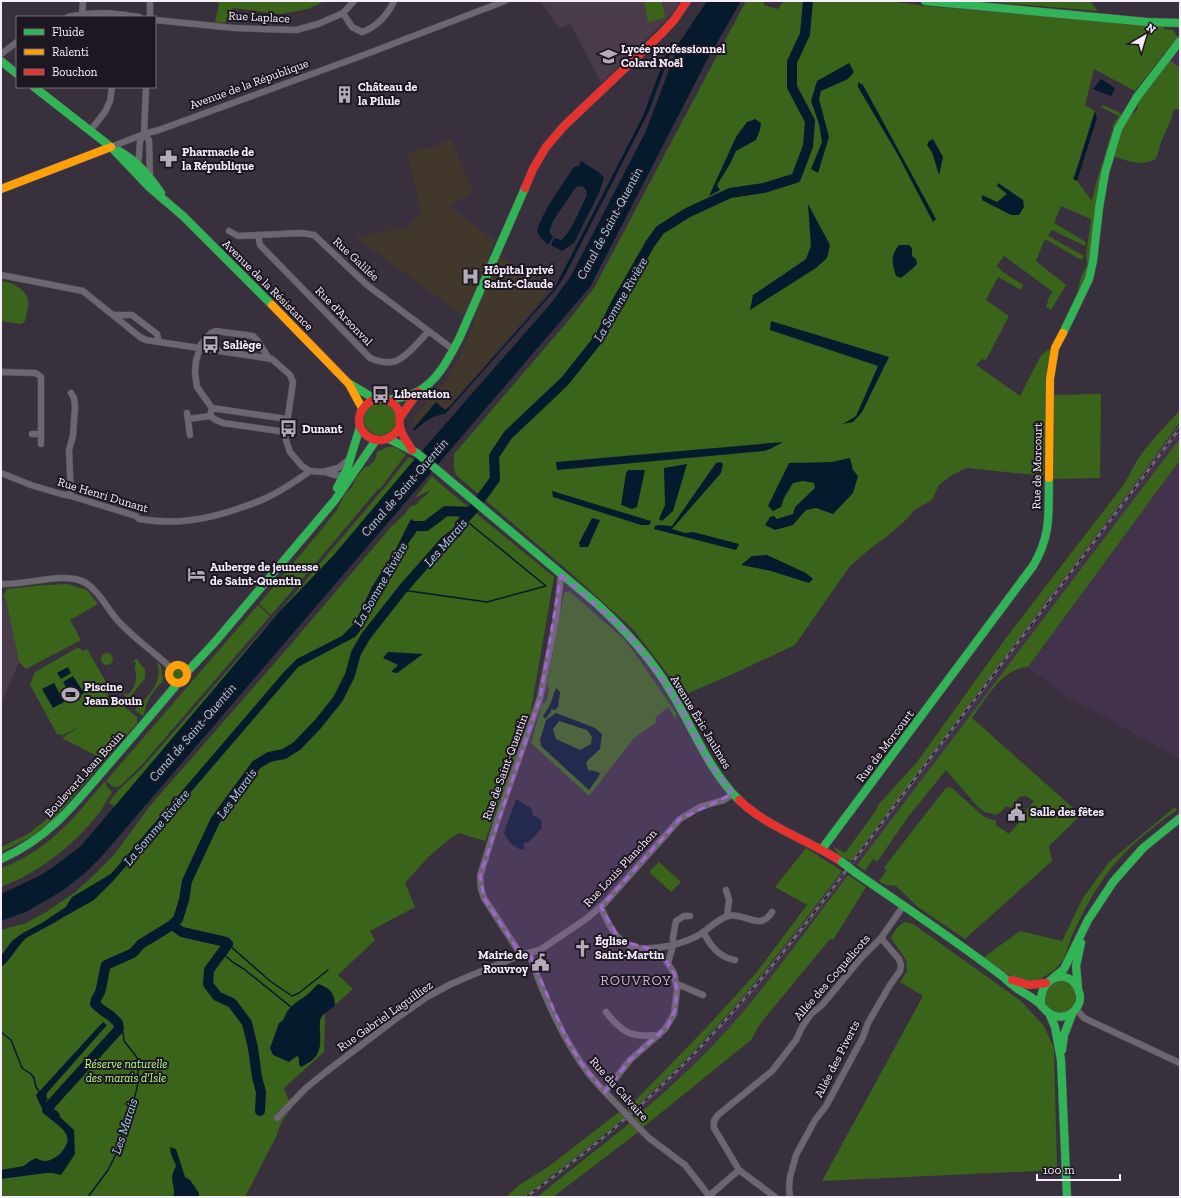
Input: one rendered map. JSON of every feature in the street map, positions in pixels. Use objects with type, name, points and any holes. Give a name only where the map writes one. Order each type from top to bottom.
[{"type":"street","points":[[82,14],[83,1]]},
{"type":"street","points":[[150,1],[150,16]]},
{"type":"street","name":"Rue Laplace","points":[[156,20],[234,28],[296,30],[318,24],[343,13],[354,1]]},
{"type":"street","points":[[343,13],[352,27],[362,32],[368,30],[389,12],[394,1]]},
{"type":"street","name":"Avenue de la République","points":[[1,189],[144,134],[358,57],[505,1]]},
{"type":"street","points":[[360,427],[366,436],[383,441],[389,439],[397,432],[400,426],[401,416],[418,392],[436,374],[454,350],[518,200],[533,169],[546,147],[564,126],[662,33],[674,20],[687,1]]},
{"type":"street","points":[[925,1],[1168,24],[1180,22]]},
{"type":"street","points":[[73,16],[82,14],[126,16]]},
{"type":"street","name":"Rue de Morcourt","points":[[822,850],[1016,591],[1040,554],[1047,534],[1048,526],[1050,379],[1055,348],[1089,279],[1093,261],[1099,208],[1105,173],[1118,129],[1137,97],[1180,41]]},
{"type":"street","points":[[1,54],[16,43]]},
{"type":"street","points":[[1,61],[16,73]]},
{"type":"street","points":[[35,88],[111,147]]},
{"type":"street","points":[[90,131],[105,112],[110,101],[112,88]]},
{"type":"street","points":[[138,176],[140,140],[144,134],[146,88]]},
{"type":"street","points":[[144,134],[149,140],[150,177]]},
{"type":"street","name":"Avenue de la Résistance","points":[[111,147],[122,152],[138,165],[150,177],[169,203]]},
{"type":"street","name":"Avenue de la Résistance","points":[[111,147],[138,176],[169,203],[256,288],[349,384]]},
{"type":"street","name":"Rue Galilée","points":[[229,231],[238,236],[302,233],[314,235],[367,286],[454,350]]},
{"type":"street","name":"Rue d'Arsonval","points":[[258,234],[260,245],[370,358],[382,362],[394,362],[404,356],[428,332]]},
{"type":"street","points":[[1,275],[83,291],[140,337],[160,342],[268,357],[272,359],[290,375],[293,382],[285,437],[290,452],[302,466],[310,471],[343,476],[355,469]]},
{"type":"street","points":[[113,315],[132,315],[157,334],[160,342]]},
{"type":"street","points":[[268,357],[253,336],[216,331],[202,341],[199,348],[196,361],[195,379],[197,387],[212,408],[287,419]]},
{"type":"street","points":[[1,372],[36,373],[41,377],[41,444]]},
{"type":"street","points":[[349,384],[375,399],[387,400],[418,392]]},
{"type":"street","points":[[349,384],[362,408]]},
{"type":"street","points":[[71,393],[74,398],[75,407],[73,436],[69,450],[71,496]]},
{"type":"street","points":[[326,510],[350,459],[360,427],[359,420],[362,408],[375,399]]},
{"type":"street","points":[[387,400],[397,407],[401,416]]},
{"type":"street","points":[[210,416],[212,408]]},
{"type":"street","points":[[190,435],[187,416],[210,416],[223,423],[286,432]]},
{"type":"street","points":[[400,426],[414,451]]},
{"type":"street","points":[[32,434],[41,434]]},
{"type":"street","points":[[389,439],[414,451]]},
{"type":"street","points":[[185,669],[216,642],[295,549],[335,500],[376,440]]},
{"type":"street","name":"Avenue Éric Jaulmes","points":[[414,451],[622,627],[638,646],[676,698],[708,760],[733,794],[765,819],[842,862],[997,973]]},
{"type":"street","points":[[323,472],[338,468],[350,459]]},
{"type":"street","name":"Rue Henri Dunant","points":[[1,473],[61,494],[136,516],[139,519],[161,522],[179,522],[217,516],[258,502],[284,488],[310,471]]},
{"type":"street","points":[[332,474],[336,490]]},
{"type":"street","name":"Rue de Saint-Quentin","points":[[521,955],[484,898],[481,889],[480,876],[496,824],[540,698],[556,619],[561,575]]},
{"type":"street","points":[[1,584],[62,578],[76,579],[90,585],[119,622],[171,668]]},
{"type":"street","points":[[178,664],[185,669],[187,675],[184,681],[174,681],[169,674],[171,668],[178,664]]},
{"type":"street","name":"Boulevard Jean Bouin","points":[[1,859],[33,842],[58,822],[156,709],[174,681]]},
{"type":"street","name":"Rue Louis Planchon","points":[[521,955],[540,950],[601,907],[680,819],[700,807],[724,800],[733,794]]},
{"type":"street","points":[[1042,1004],[1040,993],[1049,981],[1064,969],[1090,916],[1110,885],[1123,868],[1152,839],[1180,818]]},
{"type":"street","points":[[726,890],[729,900],[727,916]]},
{"type":"street","name":"Allée des Coquelicots","points":[[739,1170],[714,1128],[713,1124],[715,1118],[772,1070],[796,1040],[802,1027],[814,1011],[825,1002],[862,957],[881,938],[904,905]]},
{"type":"street","points":[[601,907],[613,933],[620,940],[634,946],[650,949],[686,941],[727,916],[736,916],[754,921],[763,921],[768,918],[772,912]]},
{"type":"street","points":[[668,963],[673,945],[676,921],[684,916],[690,916]]},
{"type":"street","points":[[1061,1060],[1064,1035],[1080,1001],[1076,971],[1078,951],[1090,916]]},
{"type":"street","points":[[703,932],[717,953],[723,957],[735,960]]},
{"type":"street","name":"Allée des Piverts","points":[[790,1197],[790,1177],[796,1155],[815,1120],[826,1106],[863,1037],[868,1023],[901,968],[901,962],[899,959],[881,938]]},
{"type":"street","points":[[605,1092],[630,1060],[668,1026],[674,1014],[677,984],[674,973],[668,963],[661,956],[650,949]]},
{"type":"street","name":"Rue du Calvaire","points":[[530,953],[555,1015],[566,1038],[583,1066],[605,1092],[649,1138],[685,1166],[709,1196]]},
{"type":"street","name":"Rue Gabriel Laguilliez","points":[[277,1118],[306,1088],[365,1040],[396,1018],[449,985],[521,955]]},
{"type":"street","points":[[997,973],[1019,984],[1036,986],[1061,977],[1069,979],[1078,988]]},
{"type":"street","points":[[997,973],[1018,989],[1042,1004],[1049,1013],[1055,1027],[1061,1060],[1068,1197]]},
{"type":"street","points":[[677,984],[703,995]]},
{"type":"street","points":[[1049,1013],[1052,1016],[1061,1017],[1075,1011]]},
{"type":"street","points":[[1075,1011],[1084,1018],[1180,1063]]},
{"type":"street","points":[[606,1012],[618,1026],[629,1033],[645,1036],[659,1035]]},
{"type":"street","points":[[709,1196],[739,1170],[775,1197]]},
{"type":"highlighted area","points":[[561,575],[622,627],[638,646],[676,698],[708,760],[733,794],[680,819],[601,907],[620,940],[650,949],[665,959],[674,973],[677,990],[675,1010],[668,1026],[630,1060],[605,1092],[583,1066],[566,1038],[529,953],[521,955],[497,919],[484,898],[480,876],[540,698]]},
{"type":"shaded area","name":"Lycée professionnel Colard Noël","points":[[540,1],[680,1],[665,21],[601,83],[570,23],[560,29]]},
{"type":"shaded area","points":[[1180,47],[1180,68],[1170,60]]},
{"type":"shaded area","name":"Hôpital privé Saint-Claude","points":[[451,139],[473,191],[450,207],[495,241],[489,256],[502,258],[551,288],[445,411],[436,403],[414,428],[413,418],[444,384],[457,362],[476,319],[463,315],[355,237],[408,227],[421,212],[407,153],[426,147],[427,149]]},
{"type":"shaded area","points":[[1180,422],[1180,438],[857,865],[851,861]]},
{"type":"shaded area","points":[[1180,460],[1180,759],[1066,696],[1028,667]]},
{"type":"shaded area","points":[[1,599],[6,600],[19,662],[1,704]]},
{"type":"shaded area","points":[[842,871],[848,875],[751,1002],[727,1030],[692,1065],[633,1119],[629,1113],[714,1030],[771,963]]},
{"type":"green space","points":[[218,1],[325,1],[308,9],[280,14],[233,8],[225,23],[215,22],[219,4]]},
{"type":"green space","points":[[644,1],[662,1],[665,18],[648,22]]},
{"type":"green space","points":[[746,1],[764,1],[764,5],[778,9],[784,1],[889,1],[926,6],[1164,27],[1164,29],[1173,30],[1178,37],[1135,91],[1094,69],[1085,105],[1095,111],[1073,179],[1077,181],[1092,201],[1112,131],[1115,132],[1089,266],[1081,292],[1078,290],[1081,277],[1087,264],[1086,256],[1091,219],[1061,206],[1054,223],[1086,242],[1085,246],[1052,230],[1048,236],[1084,256],[1081,260],[1047,240],[1044,241],[1036,261],[1066,285],[1051,310],[1046,307],[1050,295],[1053,292],[1004,256],[997,266],[1003,272],[1023,285],[1021,290],[998,277],[986,300],[1009,316],[986,360],[982,359],[976,365],[1020,396],[1042,354],[1050,349],[1052,352],[1047,370],[1044,474],[1035,475],[966,468],[952,475],[939,485],[932,500],[914,510],[908,518],[890,534],[850,566],[795,645],[684,695],[633,629],[566,569],[456,475],[454,468],[454,454],[568,321],[594,288]]},
{"type":"green space","points":[[981,1],[1090,1],[1098,11]]},
{"type":"green space","points":[[1170,60],[1180,68],[1180,109],[1173,110],[1172,117],[1161,142],[1156,159],[1145,163],[1140,163],[1113,156],[1121,133],[1130,115],[1137,110],[1139,99]]},
{"type":"green space","points":[[1103,105],[1122,115],[1115,130],[1113,129],[1113,125],[1119,116],[1101,107]]},
{"type":"green space","points":[[1,281],[18,287],[25,293],[28,308],[25,321],[23,323],[20,324],[1,321]]},
{"type":"green space","points":[[1101,394],[1100,478],[1053,479],[1053,395]]},
{"type":"green space","points":[[377,403],[383,403],[392,407],[396,419],[392,431],[383,435],[377,435],[368,431],[364,422],[364,416],[368,407]]},
{"type":"green space","points":[[1180,410],[1180,422],[1148,466],[851,861],[841,856],[834,847],[845,853],[875,812],[879,804],[917,762],[1006,638],[1125,483],[1137,460],[1149,444]]},
{"type":"green space","points":[[1180,438],[1180,460],[1028,667],[1010,673],[1003,679],[989,694],[972,718],[1081,815],[1049,846],[1052,861],[965,939],[918,907],[896,886],[886,885],[879,881],[887,870],[884,868],[945,789],[949,787],[984,817],[996,821],[996,825],[1009,834],[1022,819],[1021,817],[1034,801],[1026,796],[1019,797],[1011,808],[1006,806],[996,815],[985,812],[978,807],[946,770],[908,817],[877,862],[873,859],[865,871],[857,865]]},
{"type":"green space","points":[[387,447],[394,447],[406,454],[380,489],[378,489],[271,615],[259,604],[337,510],[345,494],[352,487],[356,478],[365,467],[369,466],[375,460],[377,452]]},
{"type":"green space","points":[[409,457],[414,460],[333,556],[280,611],[115,806],[109,803],[120,789],[142,768],[284,606]]},
{"type":"green space","name":"Réserve naturelle des marais d'Isle","points":[[432,476],[554,577],[528,727],[485,841],[459,833],[436,850],[405,883],[415,907],[370,931],[375,940],[338,975],[353,989],[325,1014],[324,1052],[284,1088],[289,1101],[293,1106],[281,1123],[276,1137],[245,1197],[1,1197],[1,967],[7,962],[26,938],[56,922],[112,882],[298,667],[360,631],[376,594],[417,529],[411,519],[395,551],[372,587],[355,623],[342,636],[297,659],[284,672],[111,874],[68,903],[66,907],[12,941],[1,956],[1,930],[26,923],[46,912],[74,893],[114,855],[149,807],[391,527],[406,513],[410,507],[417,504],[429,492],[430,490],[415,498]]},
{"type":"green space","points":[[68,584],[87,590],[98,604],[70,620],[81,640],[26,669],[19,662],[6,600],[3,596],[7,589]]},
{"type":"green space","points":[[569,591],[624,639],[676,713],[676,720],[668,707],[655,718],[657,722],[634,738],[589,796],[531,743],[542,704],[547,700],[549,689],[547,684],[564,593]]},
{"type":"green space","points":[[258,605],[270,616],[140,767],[120,786],[112,786],[106,781]]},
{"type":"green space","name":"Piscine Jean Bouin","points":[[77,648],[80,648],[83,651],[87,649],[110,689],[107,696],[116,704],[120,703],[137,717],[137,723],[52,821],[29,838],[1,852],[1,847],[28,834],[47,819],[101,758],[62,738],[81,726],[63,735],[57,734],[30,685],[35,672]]},
{"type":"green space","points":[[107,653],[111,655],[113,659],[111,663],[107,665],[103,663],[101,659],[103,655]]},
{"type":"green space","points":[[138,659],[145,670],[145,678],[131,696],[133,699],[129,699],[124,695],[124,693],[128,695],[135,685],[136,663],[134,661]]},
{"type":"green space","points":[[156,661],[161,666],[163,681],[150,697],[143,716],[135,710],[150,694],[157,682],[159,675]]},
{"type":"green space","points":[[176,668],[180,668],[184,674],[180,680],[176,680],[172,676],[172,672]]},
{"type":"green space","points":[[104,782],[112,792],[101,811],[89,825],[55,857],[29,874],[1,887],[1,868],[33,853],[46,843],[70,821]]},
{"type":"green space","points":[[1175,807],[1177,810],[1137,841],[1111,868],[1086,906],[1062,961],[1053,971],[1038,980],[1031,982],[1024,981],[1016,979],[1002,971],[984,957],[1020,931],[1062,941],[1083,898],[1109,862]]},
{"type":"green space","points":[[806,848],[842,871],[748,991],[683,1062],[629,1113],[628,1108],[707,1027],[757,972],[807,905],[775,887]]},
{"type":"green space","points":[[659,862],[681,882],[671,892],[649,872]]},
{"type":"green space","points":[[848,875],[866,887],[833,940],[830,939],[760,1024],[751,1040],[641,1129],[633,1119],[695,1063],[739,1017]]},
{"type":"green space","points":[[905,922],[913,924],[1021,1001],[1044,1026],[1054,1048],[1057,1170],[822,1181],[923,996],[900,982],[907,971],[906,960],[891,938],[896,929]]},
{"type":"green space","points":[[1057,981],[1063,981],[1072,985],[1076,997],[1072,1009],[1063,1013],[1057,1013],[1048,1009],[1044,1000],[1044,994],[1048,985]]},
{"type":"green space","points":[[619,1112],[625,1117],[523,1197],[506,1197],[519,1185],[548,1167]]},
{"type":"green space","points":[[630,1123],[639,1131],[632,1137],[553,1197],[537,1197]]},
{"type":"water","name":"Canal de Saint-Quentin","points":[[707,1],[741,1],[706,62],[590,287],[102,856],[84,874],[62,891],[26,912],[1,921],[1,894],[39,876],[81,846],[280,611],[333,556],[414,460],[552,302],[571,276],[646,131],[679,43]]},
{"type":"water","points":[[671,42],[674,44],[649,111],[564,277],[556,289],[445,414],[432,418],[414,431],[414,428],[436,402],[445,410],[451,405],[554,289],[642,118]]},
{"type":"water","points":[[849,63],[854,72],[848,79],[821,91],[819,99],[829,137],[818,173],[811,169],[822,142],[819,124],[811,101],[817,81]]},
{"type":"water","points":[[1101,79],[1115,88],[1111,96],[1093,89]]},
{"type":"water","points":[[858,82],[863,85],[936,219],[933,222],[898,155],[858,87]]},
{"type":"water","points":[[1095,111],[1097,118],[1077,181],[1073,178],[1075,176]]},
{"type":"water","points":[[755,119],[761,123],[756,140],[736,151],[717,185],[720,190],[709,196],[736,137],[747,122]]},
{"type":"water","points":[[933,139],[943,157],[939,175],[932,152],[927,145],[929,141]]},
{"type":"water","points":[[581,161],[600,173],[604,178],[599,193],[574,243],[562,251],[551,245],[554,238],[561,240],[565,237],[572,226],[587,195],[586,190],[582,186],[576,187],[553,221],[549,232],[553,237],[548,245],[540,237],[537,231],[540,222],[553,198],[574,167],[579,166]]},
{"type":"water","points":[[998,183],[1023,200],[1024,207],[1019,215],[1011,215],[982,200],[982,195],[997,202],[1007,194],[997,186]]},
{"type":"water","points":[[808,204],[830,245],[827,258],[816,268],[750,310],[753,295],[806,259],[811,246]]},
{"type":"water","points":[[899,245],[909,245],[912,248],[912,256],[916,259],[917,264],[901,278],[896,276],[893,263],[894,253]]},
{"type":"water","points":[[771,321],[889,357],[862,412],[853,422],[843,424],[856,416],[878,366],[770,330]]},
{"type":"water","points":[[783,442],[764,451],[557,470],[556,462]]},
{"type":"water","points":[[850,458],[853,470],[858,476],[853,493],[833,514],[816,508],[806,510],[793,525],[775,530],[765,525],[770,517],[774,516],[777,519],[793,514],[795,507],[815,488],[814,483],[803,481],[793,483],[784,498],[781,507],[773,511],[768,506],[789,463],[832,462]]},
{"type":"water","points":[[720,462],[723,464],[721,473],[672,529],[685,533],[693,532],[739,544],[736,550],[654,529],[655,526],[659,525],[672,526],[716,463]]},
{"type":"water","points":[[687,464],[673,511],[662,521],[659,519],[665,505],[664,468]]},
{"type":"water","points":[[628,470],[645,470],[637,507],[632,509],[621,505],[626,473]]},
{"type":"water","points":[[552,491],[651,521],[649,525],[641,525],[553,497]]},
{"type":"water","points":[[592,518],[600,520],[588,547],[580,547],[579,543]]},
{"type":"water","points":[[411,519],[417,523],[417,529],[376,594],[360,631],[355,637],[298,667],[112,882],[94,900],[26,938],[1,967],[1,956],[12,941],[66,907],[72,897],[111,874],[284,672],[297,659],[342,636],[355,623],[372,587],[395,551]]},
{"type":"water","points":[[767,555],[806,573],[813,579],[809,583],[771,571],[741,565],[752,556]]},
{"type":"water","points":[[388,652],[423,654],[397,673],[391,672],[398,665],[383,658]]},
{"type":"water","points":[[68,667],[71,673],[61,679],[57,673]]},
{"type":"water","points":[[73,676],[84,693],[73,699],[63,682]]},
{"type":"water","points":[[54,683],[64,702],[53,708],[42,689]]},
{"type":"water","points":[[556,688],[560,692],[558,707],[555,710],[551,709],[551,712],[545,719],[543,716],[550,705]]},
{"type":"water","points":[[556,713],[595,728],[602,734],[600,749],[586,762],[588,770],[600,773],[589,790],[541,746],[540,740],[546,720]],"holes":[[[559,721],[587,730],[592,737],[591,744],[580,750],[556,739],[553,729]]]},
{"type":"water","points":[[516,799],[531,808],[533,815],[541,820],[542,828],[530,841],[523,844],[525,848],[521,850],[510,843],[504,833]]},
{"type":"water","points":[[318,984],[331,991],[335,1001],[335,1006],[323,1015],[320,1020],[320,1043],[316,1057],[301,1067],[297,1056],[289,1062],[273,1055],[270,1048],[279,1023],[283,1020],[288,1010]]},
{"type":"water","points":[[103,1022],[107,1025],[47,1093],[47,1105],[74,1130],[75,1154],[61,1175],[46,1173],[1,1179],[1,1170],[24,1166],[36,1158],[43,1161],[50,1160],[60,1154],[64,1149],[67,1142],[66,1134],[45,1112],[36,1095]]},
{"type":"water","points":[[170,1147],[176,1149],[185,1177],[190,1180],[199,1193],[199,1197],[173,1197],[174,1189],[172,1176],[176,1166],[171,1155]]},
{"type":"waterway","name":"La Somme Rivière","points":[[409,534],[414,526],[426,526],[446,511],[471,512],[495,479],[494,456],[508,435],[565,381],[600,337],[614,307],[650,244],[660,230],[687,213],[730,193],[764,188],[796,178],[808,146],[810,121],[792,87],[792,62],[805,34],[808,1]]},
{"type":"waterway","name":"Les Marais","points":[[55,1116],[47,1110],[52,1103],[119,1029],[118,1023],[95,1004],[101,989],[106,965],[133,953],[141,944],[172,925],[178,919],[184,900],[187,881],[215,821],[256,765],[269,757],[284,754],[297,746],[318,724],[338,699],[350,675],[356,653],[366,636],[402,590],[445,541],[457,532],[464,519],[471,512]]},
{"type":"waterway","points":[[402,590],[487,602],[546,586],[464,519]]},
{"type":"waterway","points":[[172,925],[182,932],[226,942],[228,944],[209,970],[208,984],[217,996],[232,1003],[247,1023],[261,1092],[260,1111]]},
{"type":"waterway","name":"Les Marais","points":[[228,944],[270,981],[292,996],[299,993],[328,970]]},
{"type":"waterway","name":"Les Marais","points":[[222,953],[291,1007]]},
{"type":"waterway","name":"Les Marais","points":[[88,1197],[108,1170],[118,1150],[123,1129],[138,1083],[138,1062],[136,1056],[124,1041],[123,1033],[119,1029]]},
{"type":"waterway","points":[[1,1032],[11,1040],[22,1068],[34,1078],[36,1087],[40,1093]]},
{"type":"waterway","points":[[46,1098],[52,1103]]},
{"type":"railway","points":[[526,1197],[604,1137],[653,1094],[699,1049],[747,996],[821,904],[1180,428]]},
{"type":"traffic: fast","points":[[925,1],[1147,22],[1180,23]]},
{"type":"traffic: fast","points":[[1063,333],[1089,279],[1093,261],[1099,208],[1105,173],[1118,129],[1137,97],[1180,41]]},
{"type":"traffic: fast","points":[[1,61],[16,73]]},
{"type":"traffic: fast","points":[[35,88],[111,147],[149,187],[183,216],[272,305]]},
{"type":"traffic: fast","points":[[119,151],[142,169],[161,193]]},
{"type":"traffic: fast","points":[[387,400],[417,392],[431,382],[442,369],[459,339],[525,188]]},
{"type":"traffic: fast","points":[[350,384],[375,399]]},
{"type":"traffic: fast","points":[[337,488],[347,469],[360,427]]},
{"type":"traffic: fast","points":[[389,439],[417,453],[597,604],[617,623],[636,643],[661,676],[677,701],[700,746],[728,788],[739,800]]},
{"type":"traffic: fast","points":[[187,672],[215,642],[335,500],[376,440]]},
{"type":"traffic: fast","points":[[822,849],[1033,566],[1043,544],[1048,523],[1049,478]]},
{"type":"traffic: fast","points":[[1,859],[31,842],[57,822],[91,786],[178,683]]},
{"type":"traffic: fast","points":[[1053,978],[1064,969],[1088,920],[1113,882],[1143,848],[1180,818]]},
{"type":"traffic: fast","points":[[842,862],[856,873]]},
{"type":"traffic: fast","points":[[856,873],[930,924],[1002,976],[1016,988],[1037,1001],[1050,1014],[1060,1017],[1074,1011],[1079,1002],[1079,992],[1075,984],[1070,979],[1057,977],[1050,980],[1045,986],[1041,1004]]},
{"type":"traffic: fast","points":[[1078,987],[1076,966],[1081,943]]},
{"type":"traffic: fast","points":[[1062,1050],[1064,1035],[1073,1012]]},
{"type":"traffic: fast","points":[[1049,1013],[1055,1027],[1061,1060],[1067,1197]]},
{"type":"traffic: slow","points":[[1,189],[111,147]]},
{"type":"traffic: slow","points":[[272,305],[349,384],[362,408]]},
{"type":"traffic: slow","points":[[1049,478],[1050,379],[1055,348],[1063,333]]},
{"type":"traffic: slow","points":[[174,665],[182,665],[187,670],[187,674],[185,681],[182,683],[174,683],[169,678],[169,670],[174,665]]},
{"type":"traffic: jam","points":[[525,188],[533,169],[546,147],[564,126],[662,33],[674,20],[687,1]]},
{"type":"traffic: jam","points":[[401,416],[418,392]]},
{"type":"traffic: jam","points":[[400,427],[392,436],[384,440],[375,440],[362,431],[359,423],[360,415],[365,406],[373,400],[382,399],[391,402],[398,410],[400,415],[401,431],[412,450]]},
{"type":"traffic: jam","points":[[739,800],[750,810],[776,826],[842,862]]},
{"type":"traffic: jam","points":[[1012,980],[1029,985],[1046,983]]},
{"type":"place","name":"Lycée professionnel Colard Noël","points":[[608,56]]},
{"type":"place","name":"Château de la Pilule","points":[[345,94]]},
{"type":"place","name":"Pharmacie de la République","points":[[169,159]]},
{"type":"place","name":"Hôpital privé Saint-Claude","points":[[471,277]]},
{"type":"place","name":"Saliège","points":[[210,345]]},
{"type":"place","name":"Liberation","points":[[381,394]]},
{"type":"place","name":"Dunant","points":[[289,429]]},
{"type":"place","name":"Auberge de jeunesse de Saint-Quentin","points":[[197,574]]},
{"type":"place","name":"Piscine Jean Bouin","points":[[71,694]]},
{"type":"place","name":"Salle des fêtes","points":[[1017,812]]},
{"type":"place","name":"Église Saint-Martin","points":[[582,948]]},
{"type":"place","name":"Mairie de Rouvroy","points":[[541,962]]},
{"type":"district","name":"ROUVROY","points":[[636,980]]}]
